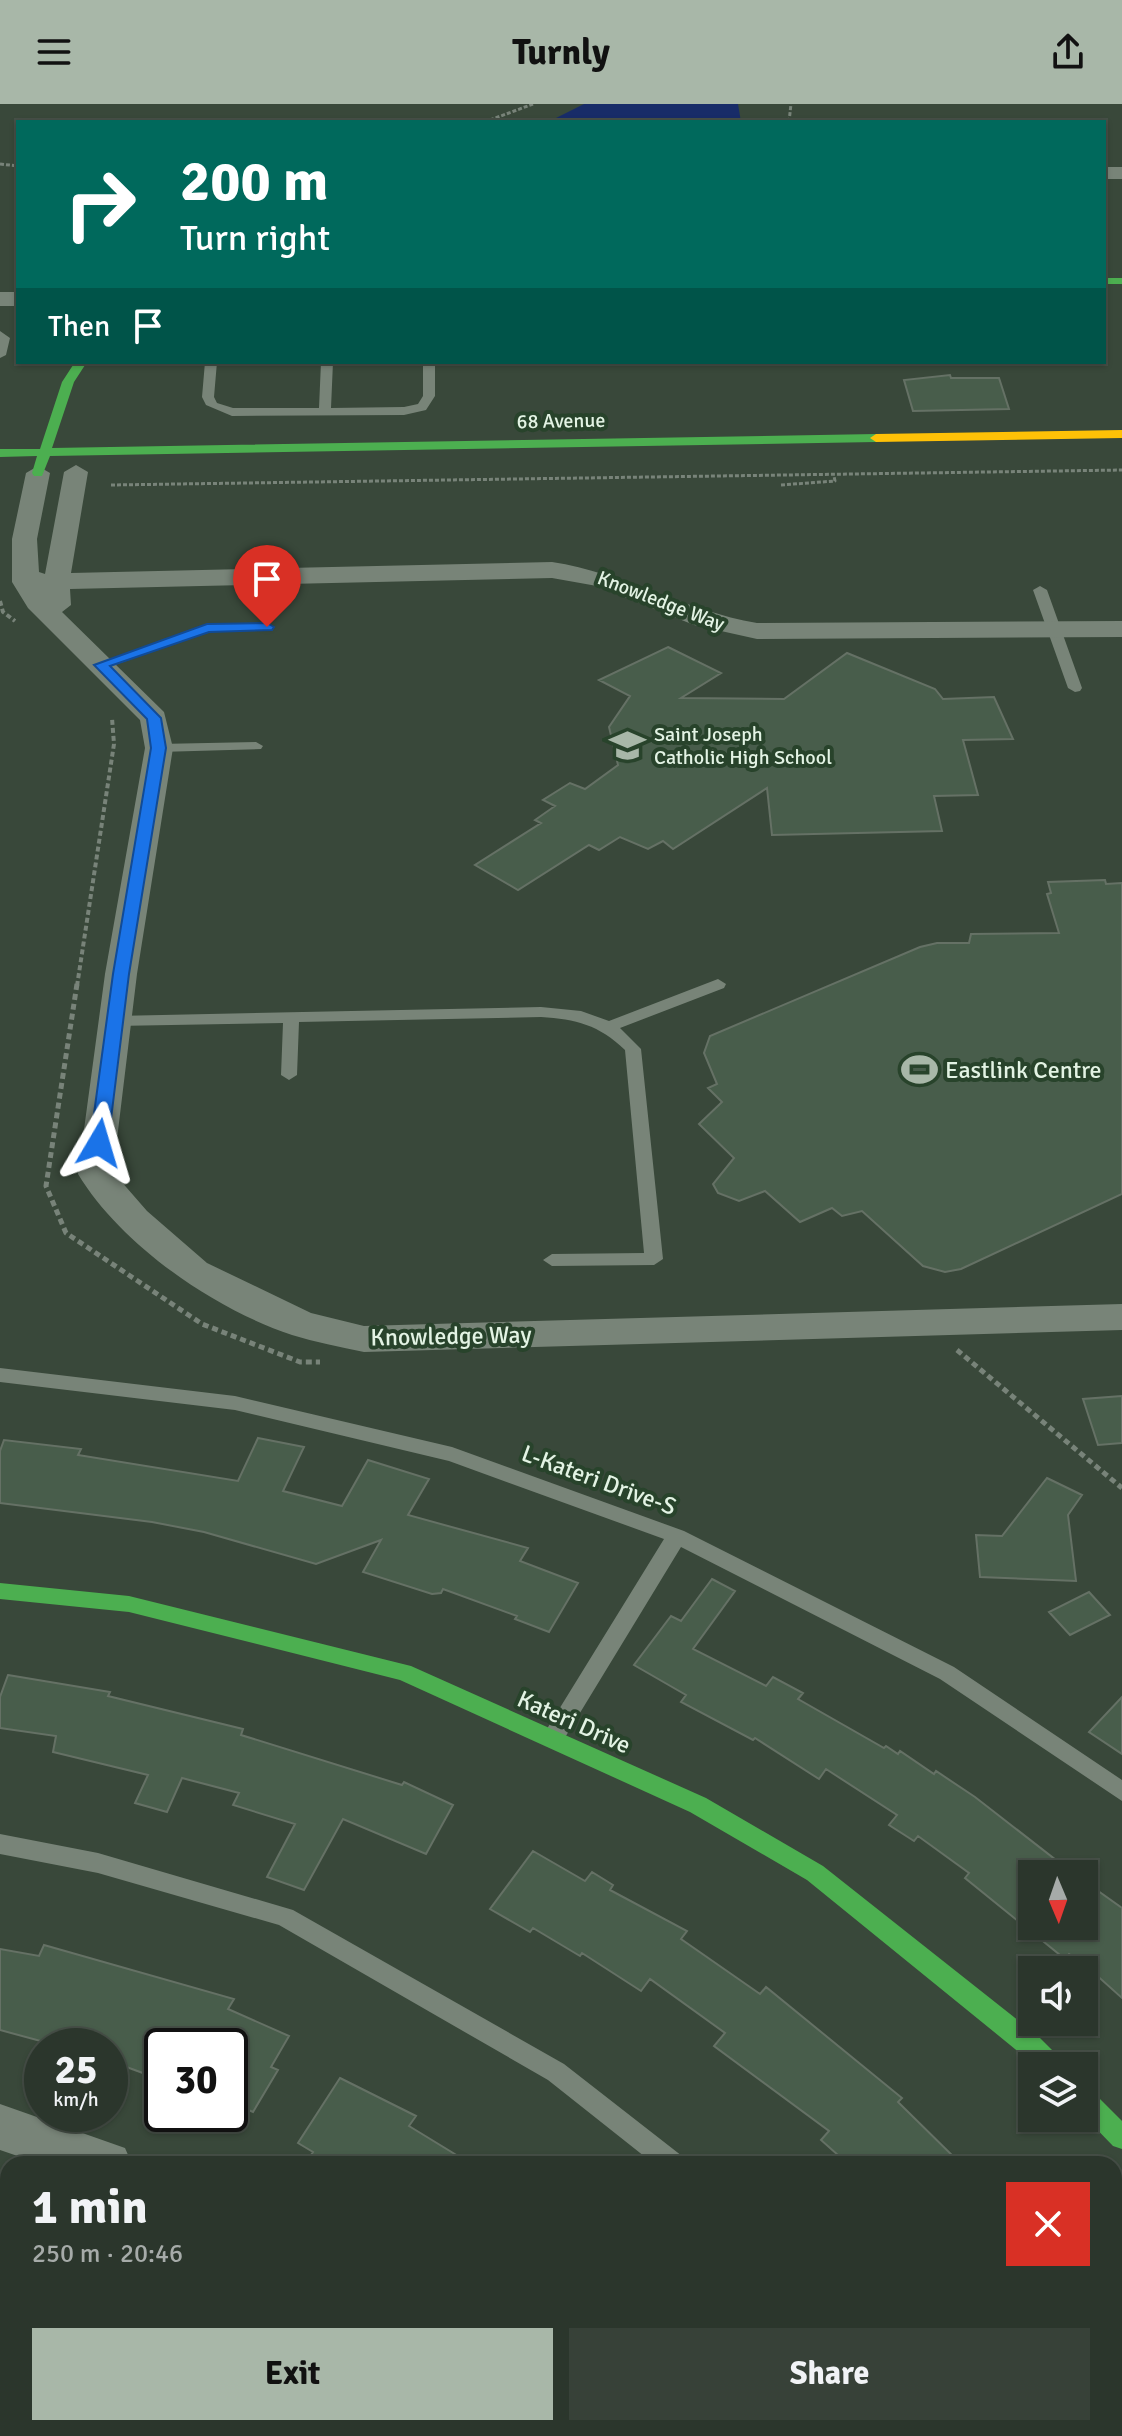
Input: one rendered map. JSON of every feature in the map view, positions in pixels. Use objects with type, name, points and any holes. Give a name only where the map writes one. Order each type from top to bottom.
[{"type":"main road","points":[[33,466],[68,382],[86,368]]},
{"type":"main road","name":"68 Avenue","points":[[0,453],[33,466],[1122,434]]},
{"type":"main road","name":"Kateri Drive","points":[[0,1591],[129,1604],[404,1672],[553,1738],[698,1805],[815,1873],[1038,2052]]},
{"type":"main road","points":[[1098,2113],[1122,2138]]},
{"type":"street","points":[[42,626],[90,463]]},
{"type":"street","points":[[25,582],[23,558],[33,466]]},
{"type":"street","name":"Knowledge Way","points":[[1122,629],[827,632],[724,628],[617,582],[585,573],[552,570],[25,582],[37,602],[42,626],[101,665],[154,718],[159,748],[115,1021],[95,1174],[135,1220],[194,1272],[301,1324],[364,1339],[1122,1317]]},
{"type":"street","points":[[0,2127],[85,2156]]},
{"type":"lane","points":[[0,334],[4,338],[0,355]]},
{"type":"lane","points":[[211,364],[208,397],[220,409],[245,413],[404,411],[422,407],[429,396],[429,364]]},
{"type":"lane","points":[[325,412],[327,364]]},
{"type":"lane","points":[[1040,590],[1075,688]]},
{"type":"lane","points":[[101,665],[207,628],[267,627]]},
{"type":"lane","points":[[159,748],[256,746]]},
{"type":"lane","points":[[611,1026],[718,984]]},
{"type":"lane","points":[[115,1021],[541,1012],[577,1014],[611,1026],[633,1049],[654,1259],[552,1260]]},
{"type":"lane","points":[[289,1075],[291,1017]]},
{"type":"lane","name":"L-Kateri Drive-S","points":[[0,1375],[235,1403],[452,1454],[677,1536],[947,1673],[1122,1792]]},
{"type":"lane","points":[[553,1738],[677,1536]]},
{"type":"lane","points":[[0,1844],[98,1863],[285,1917],[556,2072],[663,2156]]},
{"type":"path","points":[[490,120],[533,104]]},
{"type":"path","points":[[90,463],[834,476],[1122,470]]},
{"type":"path","points":[[781,485],[835,481],[834,476]]},
{"type":"path","points":[[0,601],[3,612],[42,626]]},
{"type":"path","points":[[109,712],[115,723],[114,744],[46,1186],[66,1233],[202,1324],[300,1362],[331,1361]]},
{"type":"path","points":[[967,1346],[951,1346],[1122,1488]]},
{"type":"water","points":[[584,104],[738,104],[741,120],[552,120]]},
{"type":"building","points":[[950,375],[951,378],[999,378],[1009,409],[913,411],[904,380]]},
{"type":"building","points":[[668,647],[721,673],[681,698],[784,699],[847,653],[935,689],[943,699],[994,697],[1013,739],[963,740],[978,795],[934,796],[942,831],[772,835],[767,788],[673,849],[663,841],[648,849],[620,837],[599,850],[589,845],[518,890],[475,865],[541,823],[535,820],[555,806],[543,800],[570,783],[585,789],[618,765],[609,727],[630,696],[599,680]]},
{"type":"building","name":"Eastlink Centre","points":[[1105,880],[1106,884],[1122,883],[1122,1194],[961,1269],[945,1272],[923,1266],[862,1211],[842,1216],[832,1208],[800,1222],[765,1191],[739,1201],[718,1193],[713,1184],[734,1158],[699,1124],[722,1102],[708,1088],[717,1084],[704,1053],[710,1036],[920,947],[937,943],[969,943],[971,934],[1059,933],[1047,894],[1051,893],[1048,882]]},
{"type":"building","points":[[1122,1396],[1122,1443],[1098,1445],[1083,1399]]},
{"type":"building","points":[[258,1438],[304,1447],[283,1491],[342,1506],[368,1460],[429,1479],[408,1515],[528,1548],[520,1561],[578,1583],[549,1632],[515,1619],[517,1616],[443,1589],[441,1593],[432,1594],[363,1572],[381,1540],[316,1564],[204,1532],[152,1522],[0,1503],[0,1451],[4,1440],[81,1449],[78,1455],[238,1481]]},
{"type":"building","points":[[1047,1478],[1082,1495],[1068,1515],[1076,1581],[980,1577],[976,1535],[1002,1536]]},
{"type":"building","points":[[712,1579],[735,1591],[693,1649],[766,1686],[773,1677],[803,1693],[798,1699],[884,1748],[886,1746],[898,1754],[900,1751],[934,1774],[936,1771],[1056,1860],[1018,1860],[1018,1921],[965,1878],[969,1873],[918,1836],[914,1841],[889,1825],[897,1815],[826,1769],[819,1779],[755,1738],[753,1740],[681,1702],[686,1695],[634,1665],[671,1616],[681,1621]]},
{"type":"building","points":[[1089,1592],[1110,1615],[1070,1635],[1049,1612]]},
{"type":"building","points":[[8,1675],[110,1692],[108,1696],[243,1729],[241,1735],[402,1785],[404,1782],[453,1805],[426,1854],[343,1819],[304,1890],[267,1877],[295,1824],[233,1805],[239,1793],[182,1778],[167,1812],[135,1803],[148,1775],[53,1752],[56,1736],[0,1728],[0,1697]]},
{"type":"building","points":[[1122,1697],[1122,1754],[1089,1732]]},
{"type":"building","points":[[533,1851],[585,1881],[592,1872],[613,1885],[610,1890],[687,1931],[681,1939],[760,1994],[766,1987],[902,2098],[898,2102],[953,2156],[839,2156],[821,2140],[829,2131],[714,2046],[725,2033],[650,1979],[641,1991],[582,1953],[580,1956],[533,1928],[530,1932],[490,1909]]},
{"type":"building","points":[[1098,1891],[1122,1908],[1122,1998],[1098,1976],[1098,1956],[1061,1956],[1042,1940],[1098,1940]]},
{"type":"building","points":[[44,1945],[234,1999],[228,2009],[289,2036],[271,2067],[278,2070],[253,2112],[248,2110],[248,2028],[144,2028],[144,2073],[128,2068],[128,2028],[24,2028],[24,2037],[0,2030],[0,1949],[39,1956]]},
{"type":"building","points":[[340,2078],[416,2116],[409,2126],[458,2156],[310,2156],[313,2152],[298,2143]]},
{"type":"traffic: fast","points":[[1106,281],[1122,281]]},
{"type":"traffic: fast","points":[[38,473],[68,382],[80,364]]},
{"type":"traffic: fast","points":[[0,453],[876,438]]},
{"type":"traffic: fast","points":[[0,1591],[129,1604],[404,1672],[698,1805],[815,1873],[1038,2052]]},
{"type":"traffic: fast","points":[[1098,2113],[1122,2138]]},
{"type":"traffic: slow","points":[[876,438],[1122,434]]},
{"type":"place","name":"Saint Joseph Catholic High School","points":[[628,745]]},
{"type":"place","name":"Eastlink Centre","points":[[919,1070]]},
{"type":"route","points":[[99,1143],[121,974],[159,748],[154,718],[101,665],[207,628],[267,627]]}]
